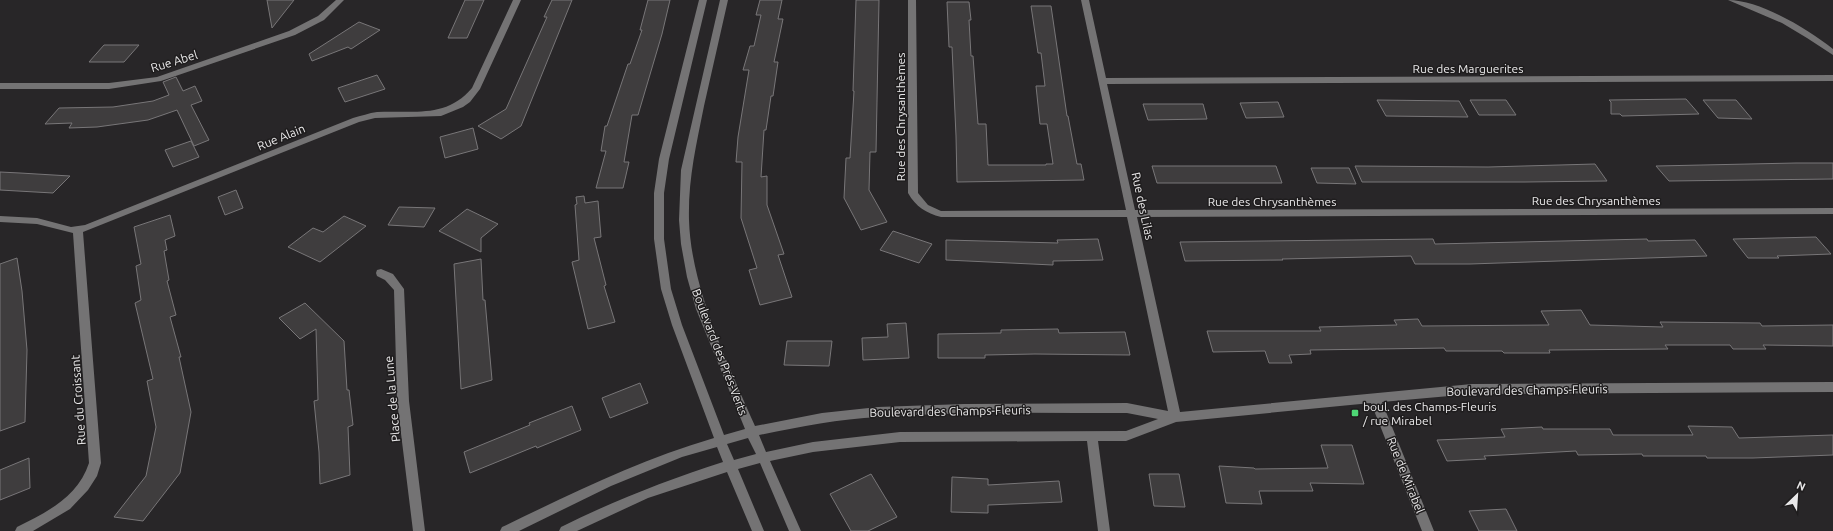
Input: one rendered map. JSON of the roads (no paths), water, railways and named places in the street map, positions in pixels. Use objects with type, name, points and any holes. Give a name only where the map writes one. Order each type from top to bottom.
[{"type":"street","name":"Rue Abel","points":[[0,86],[109,86],[158,80],[292,33],[321,18],[340,0]]},
{"type":"street","name":"Rue Alain","points":[[0,219],[37,221],[61,229],[78,230],[100,223],[366,116],[436,113],[455,107],[467,100],[476,89],[517,0]]},
{"type":"street","points":[[703,0],[664,159],[659,193],[658,224],[661,256],[666,289],[677,325],[720,440],[758,531]]},
{"type":"street","name":"Boulevard des Prés-Verts","points":[[724,0],[686,170],[684,232],[688,259],[700,304],[751,432],[794,531]]},
{"type":"street","name":"Rue des Chrysanthèmes","points":[[912,0],[913,185],[917,201],[932,212],[950,215],[1833,210]]},
{"type":"street","name":"Rue des Lilas","points":[[1085,0],[1175,417]]},
{"type":"street","points":[[1732,0],[1781,19],[1801,30],[1833,53]]},
{"type":"street","name":"Rue des Marguerites","points":[[1103,81],[1833,78]]},
{"type":"street","name":"Rue du Croissant","points":[[21,531],[46,518],[69,502],[88,483],[95,463],[78,230]]},
{"type":"street","name":"Place de la Lune","points":[[381,273],[389,277],[399,289],[403,401],[419,531]]},
{"type":"street","name":"Boulevard des Champs-Fleuris","points":[[565,531],[630,500],[695,477],[732,466],[822,446],[885,438],[929,436],[1126,436],[1175,417],[1495,388],[1833,387]]},
{"type":"street","name":"Rue de Mirabel","points":[[1374,398],[1428,531]]},
{"type":"street","name":"Boulevard des Champs-Fleuris","points":[[506,531],[607,482],[680,453],[751,432],[841,416],[919,410],[1127,408],[1175,417]]},
{"type":"street","points":[[1092,437],[1104,531]]},
{"type":"place","name":"boul. des Champs-Fleuris / rue Mirabel","points":[[1355,413]]}]
